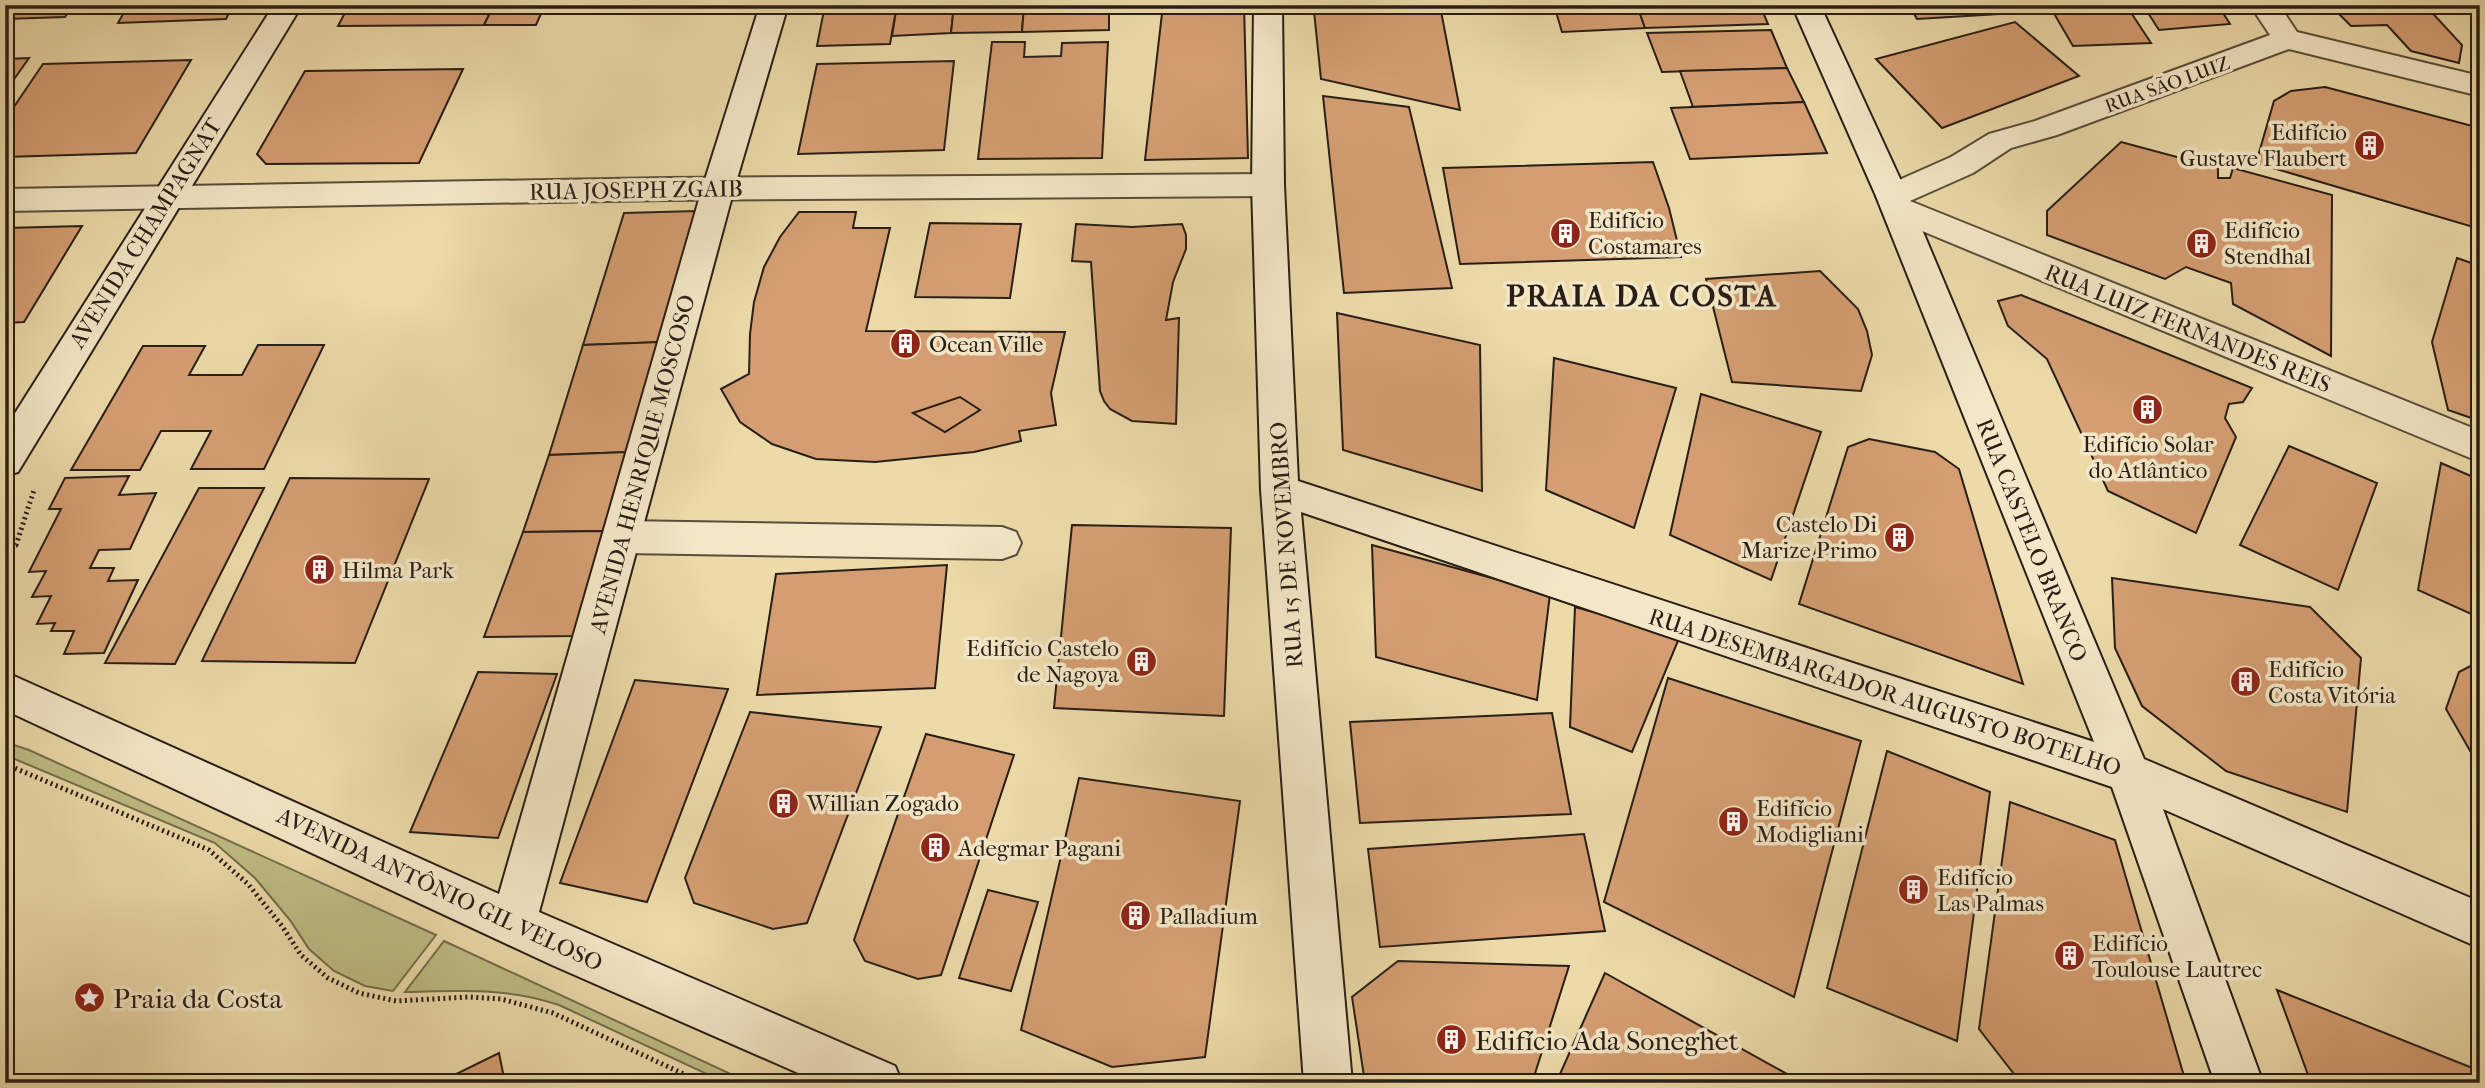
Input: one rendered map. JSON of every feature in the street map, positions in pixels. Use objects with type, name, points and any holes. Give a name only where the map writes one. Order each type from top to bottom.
[{"type":"street","name":"AVENIDA CHAMPAGNAT","points":[[5,461],[288,5]]},
{"type":"street","name":"AVENIDA HENRIQUE MOSCOSO","points":[[513,924],[718,189],[774,5]]},
{"type":"street","name":"RUA 15 DE NOVEMBRO","points":[[1268,5],[1268,185],[1280,490],[1328,1083]]},
{"type":"street","name":"RUA CASTELO BRANCO","points":[[1806,5],[1895,202],[2128,773],[2239,1083]]},
{"type":"street","points":[[2264,5],[2287,39],[2480,86]]},
{"type":"street","name":"RUA SÃO LUIZ","points":[[1895,202],[1962,166],[2000,162],[2020,155],[2035,143],[2046,128],[2287,39]]},
{"type":"street","name":"RUA JOSEPH ZGAIB","points":[[5,200],[718,189],[1268,185]]},
{"type":"street","name":"RUA LUIZ FERNANDES REIS","points":[[1895,202],[2480,447]]},
{"type":"street","name":"RUA DESEMBARGADOR AUGUSTO BOTELHO","points":[[1280,490],[2128,773],[2480,925]]},
{"type":"street","points":[[623,537],[1002,543]]},
{"type":"street","name":"AVENIDA ANTÔNIO GIL VELOSO","points":[[6,689],[513,924],[878,1083]]},
{"type":"path","points":[[5,548],[16,545]]},
{"type":"path","points":[[5,764],[209,849],[248,884],[282,926],[301,956],[328,978],[359,993],[396,1001],[469,997],[527,1005],[553,1013],[703,1083]]},
{"type":"shaded area","points":[[5,742],[29,750],[436,935],[393,991],[365,986],[334,971],[309,949],[290,920],[255,878],[215,843],[17,760],[5,754]]},
{"type":"shaded area","points":[[444,941],[750,1083],[726,1083],[559,1005],[539,999],[483,991],[405,992]]},
{"type":"building","points":[[5,5],[73,5],[65,17],[5,19]]},
{"type":"building","points":[[233,5],[226,19],[118,23],[127,7]]},
{"type":"building","points":[[349,5],[494,5],[484,25],[338,26]]},
{"type":"building","points":[[507,5],[545,5],[536,25],[484,25],[492,9],[505,9]]},
{"type":"building","points":[[615,5],[730,5],[728,11],[613,10]]},
{"type":"building","points":[[825,5],[897,5],[890,44],[817,46]]},
{"type":"building","points":[[897,5],[954,5],[951,33],[892,36]]},
{"type":"building","points":[[954,5],[1024,5],[1022,32],[951,33]]},
{"type":"building","points":[[1024,5],[1109,5],[1109,30],[1022,32]]},
{"type":"building","points":[[1163,5],[1244,5],[1248,158],[1145,160]]},
{"type":"building","points":[[1554,5],[1637,5],[1645,28],[1562,32]]},
{"type":"building","points":[[1637,5],[1760,5],[1768,24],[1645,28]]},
{"type":"building","points":[[1839,5],[1899,5],[1902,12],[1843,14]]},
{"type":"building","points":[[1909,5],[2028,5],[2032,12],[1917,19]]},
{"type":"building","points":[[2049,5],[2126,5],[2151,43],[2073,46]]},
{"type":"building","points":[[2143,5],[2218,5],[2230,24],[2159,30]]},
{"type":"building","points":[[2330,5],[2425,5],[2462,45],[2459,63],[2411,51],[2387,25],[2351,26]]},
{"type":"building","points":[[1440,6],[1460,110],[1321,79],[1314,11]]},
{"type":"building","points":[[2015,22],[2079,76],[1942,128],[1876,59]]},
{"type":"building","points":[[2474,28],[2480,30],[2480,73],[2472,71]]},
{"type":"building","points":[[1771,30],[1787,68],[1662,72],[1647,33]]},
{"type":"building","points":[[992,42],[1025,42],[1024,57],[1061,56],[1062,43],[1108,42],[1102,158],[978,159]]},
{"type":"building","points":[[29,58],[5,92],[5,59]]},
{"type":"building","points":[[191,60],[136,153],[5,157],[5,120],[43,64]]},
{"type":"building","points":[[954,61],[944,150],[798,154],[817,64]]},
{"type":"building","points":[[1787,68],[1804,102],[1693,107],[1680,71]]},
{"type":"building","points":[[463,69],[419,163],[266,164],[257,154],[305,71]]},
{"type":"building","name":"Edifício Gustave Flaubert","points":[[2325,87],[2480,128],[2480,229],[2256,163],[2274,101],[2291,91]]},
{"type":"building","points":[[1323,96],[1409,107],[1452,288],[1344,293]]},
{"type":"building","points":[[1804,102],[1827,153],[1690,159],[1671,108]]},
{"type":"building","name":"Edifício Stendhal","points":[[2121,142],[2218,168],[2218,178],[2230,178],[2233,168],[2332,195],[2331,356],[2233,304],[2231,283],[2186,267],[2165,279],[2047,235],[2047,211]]},
{"type":"building","name":"Edifício Costamares","points":[[1653,162],[1669,208],[1681,257],[1460,264],[1443,168]]},
{"type":"building","points":[[696,211],[661,342],[583,345],[624,213]]},
{"type":"building","name":"Ocean Ville","points":[[799,212],[856,212],[853,228],[890,228],[866,331],[1065,332],[1051,393],[1056,425],[1019,431],[1021,441],[974,452],[875,462],[816,459],[772,444],[740,422],[721,389],[749,374],[754,302],[764,267],[780,237]]},
{"type":"building","points":[[930,223],[1021,224],[1010,298],[915,297]]},
{"type":"building","name":"Ocean Ville","points":[[1076,224],[1132,227],[1182,224],[1186,235],[1186,249],[1173,282],[1166,320],[1179,318],[1176,424],[1132,421],[1110,409],[1104,401],[1100,391],[1091,262],[1072,261]]},
{"type":"building","points":[[82,226],[24,322],[5,323],[5,228]]},
{"type":"building","points":[[2457,258],[2480,266],[2480,421],[2448,410],[2432,342]]},
{"type":"building","points":[[1820,271],[1858,309],[1867,331],[1872,355],[1861,391],[1732,382],[1706,279]]},
{"type":"building","name":"Edifício Solar do Atlântico","points":[[2021,295],[2252,388],[2243,402],[2229,404],[2225,418],[2236,437],[2196,533],[2108,491],[2047,359],[2008,326],[1998,301]]},
{"type":"building","points":[[1337,313],[1480,345],[1482,491],[1343,450]]},
{"type":"building","points":[[661,342],[628,452],[549,455],[583,345]]},
{"type":"building","points":[[258,345],[324,345],[264,469],[191,469],[211,431],[161,431],[140,470],[71,470],[143,346],[205,346],[189,375],[242,375]]},
{"type":"building","points":[[1554,358],[1676,388],[1634,528],[1546,490]]},
{"type":"building","points":[[1701,394],[1821,432],[1771,580],[1670,535]]},
{"type":"building","points":[[960,397],[980,410],[945,432],[913,413]]},
{"type":"building","name":"Castelo Di Marize Primo","points":[[1869,439],[1935,452],[1959,469],[2023,684],[1799,604],[1848,447]]},
{"type":"building","points":[[2289,446],[2377,483],[2338,590],[2240,545]]},
{"type":"building","points":[[628,452],[607,531],[523,532],[549,455]]},
{"type":"building","points":[[2441,463],[2480,480],[2480,618],[2418,590]]},
{"type":"building","points":[[129,476],[119,495],[156,493],[130,549],[99,550],[90,568],[114,568],[108,581],[138,580],[104,653],[64,654],[74,631],[51,631],[55,623],[37,624],[51,596],[32,597],[46,571],[29,572],[61,509],[49,509],[65,478]]},
{"type":"building","name":"Hilma Park","points":[[290,478],[429,479],[355,663],[202,661]]},
{"type":"building","points":[[199,488],[264,488],[175,664],[105,663]]},
{"type":"building","name":"Edifício Castelo de Nagoya","points":[[1072,525],[1231,528],[1224,716],[1054,708]]},
{"type":"building","points":[[607,531],[574,636],[484,637],[523,532]]},
{"type":"building","points":[[1372,545],[1550,594],[1537,700],[1376,657]]},
{"type":"building","points":[[947,565],[935,688],[757,695],[776,574]]},
{"type":"building","name":"Edifício Costa Vitória","points":[[2112,578],[2310,607],[2361,658],[2347,812],[2226,771],[2142,706],[2115,648]]},
{"type":"building","points":[[1575,607],[1680,636],[1632,752],[1570,727]]},
{"type":"building","points":[[2480,661],[2480,768],[2446,709],[2459,672]]},
{"type":"building","points":[[478,672],[557,674],[498,838],[410,832]]},
{"type":"building","name":"Edifício Modigliani","points":[[1668,678],[1861,741],[1794,997],[1604,902]]},
{"type":"building","points":[[635,680],[728,689],[647,902],[560,883]]},
{"type":"building","name":"Willian Zogado","points":[[750,712],[881,727],[807,923],[773,929],[694,903],[685,878]]},
{"type":"building","points":[[1552,713],[1571,814],[1360,823],[1350,722]]},
{"type":"building","name":"Adegmar Pagani","points":[[926,734],[1014,755],[941,975],[918,979],[865,961],[854,940]]},
{"type":"building","name":"Edifício Las Palmas","points":[[1887,751],[1990,792],[1957,1041],[1827,988]]},
{"type":"building","name":"Palladium","points":[[1079,778],[1240,801],[1205,1057],[1112,1067],[1021,1030]]},
{"type":"building","name":"Edifício Toulouse Lautrec","points":[[2010,802],[2115,840],[2186,1083],[2021,1083],[1979,1029]]},
{"type":"building","points":[[1584,834],[1605,931],[1380,947],[1368,849]]},
{"type":"building","points":[[988,890],[1038,902],[1011,991],[959,978]]},
{"type":"building","name":"Edifício Ada Soneghet","points":[[1398,961],[1569,966],[1532,1083],[1365,1083],[1352,997]]},
{"type":"building","points":[[1605,973],[1787,1074],[1783,1083],[1556,1083]]},
{"type":"building","points":[[2277,990],[2480,1071],[2480,1083],[2311,1083]]},
{"type":"building","points":[[499,1053],[505,1083],[438,1083]]},
{"type":"place","name":"Edifício Gustave Flaubert","points":[[2370,145]]},
{"type":"place","name":"Edifício Costamares","points":[[1565,233]]},
{"type":"place","name":"Edifício Stendhal","points":[[2201,243]]},
{"type":"place","name":"Ocean Ville","points":[[906,344]]},
{"type":"place","name":"Edifício Solar do Atlântico","points":[[2148,410]]},
{"type":"place","name":"Castelo Di Marize Primo","points":[[1900,537]]},
{"type":"place","name":"Hilma Park","points":[[319,570]]},
{"type":"place","name":"Edifício Castelo de Nagoya","points":[[1142,661]]},
{"type":"place","name":"Edifício Costa Vitória","points":[[2245,682]]},
{"type":"place","name":"Willian Zogado","points":[[784,803]]},
{"type":"place","name":"Edifício Modigliani","points":[[1733,821]]},
{"type":"place","name":"Adegmar Pagani","points":[[935,848]]},
{"type":"place","name":"Edifício Las Palmas","points":[[1914,890]]},
{"type":"place","name":"Palladium","points":[[1136,916]]},
{"type":"place","name":"Edifício Toulouse Lautrec","points":[[2069,956]]},
{"type":"place","name":"Praia da Costa","points":[[90,998]]},
{"type":"place","name":"Edifício Ada Soneghet","points":[[1452,1040]]},
{"type":"district","name":"PRAIA DA COSTA","points":[[1642,296]]}]
